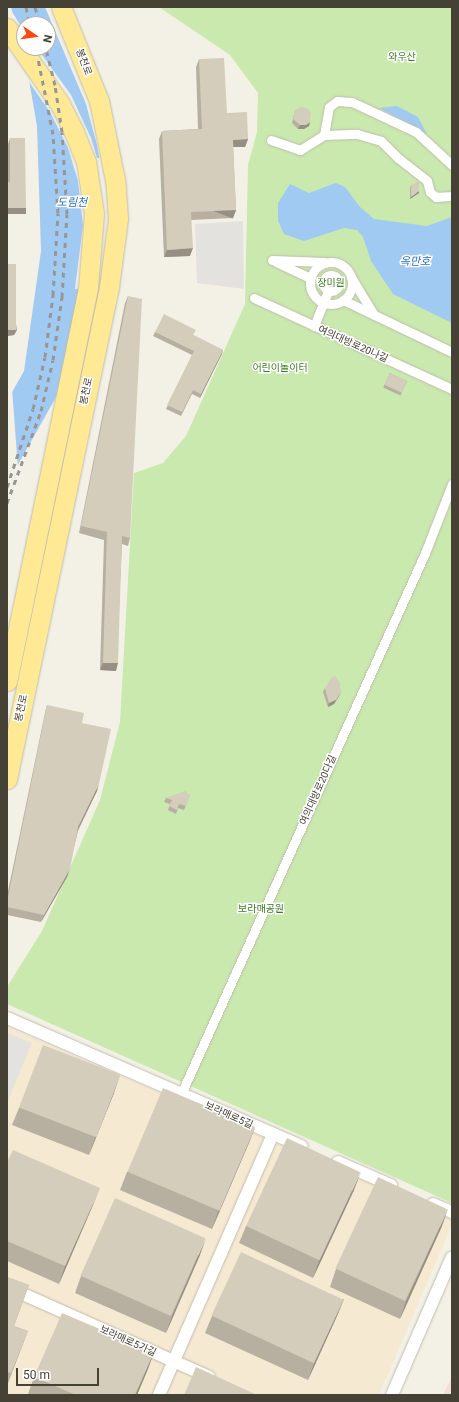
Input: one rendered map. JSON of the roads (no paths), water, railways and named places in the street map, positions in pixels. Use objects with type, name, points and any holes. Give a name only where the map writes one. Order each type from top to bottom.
[{"type":"main road","name":"봉천로","points":[[7,779],[109,287],[118,219],[114,172],[99,101],[61,7]]},
{"type":"main road","name":"봉천로","points":[[7,28],[60,104],[86,161],[94,214],[88,288],[7,681]]},
{"type":"street","points":[[324,135],[329,107],[337,101],[352,102],[416,132],[452,165]]},
{"type":"street","points":[[271,140],[300,150],[324,135],[357,134],[382,140],[398,158],[427,181],[430,192],[436,197],[452,196]]},
{"type":"street","points":[[350,291],[272,260],[338,263],[350,276],[375,316]]},
{"type":"street","points":[[324,263],[311,276],[312,292],[324,303],[342,301],[452,352]]},
{"type":"street","points":[[324,263],[331,283],[342,301]]},
{"type":"street","points":[[314,326],[338,263]]},
{"type":"street","points":[[312,292],[350,276]]},
{"type":"street","points":[[342,301],[350,291],[350,276]]},
{"type":"street","name":"여의대방로20나길","points":[[254,298],[452,389]]},
{"type":"street","name":"여의대방로20다길","points":[[181,1094],[425,553],[452,484]]},
{"type":"street","name":"보라매로5길","points":[[7,1018],[315,1152]]},
{"type":"street","points":[[159,1395],[172,1360],[273,1134]]},
{"type":"street","points":[[328,1158],[404,1191]]},
{"type":"street","points":[[425,1200],[452,1212]]},
{"type":"street","points":[[392,1395],[452,1257]]},
{"type":"street","name":"보라매로5가길","points":[[7,1287],[222,1382]]},
{"type":"water","name":"도림천","points":[[11,7],[45,7],[49,16],[16,16],[16,26]]},
{"type":"water","name":"도림천","points":[[56,33],[86,104],[97,145],[103,180],[73,354],[55,399],[7,484],[7,401],[24,371],[41,251],[37,126],[24,56],[56,56]]},
{"type":"water","points":[[397,106],[418,117],[427,134],[379,108]]},
{"type":"water","name":"옥만호","points":[[336,183],[345,187],[360,207],[374,219],[427,226],[452,217],[452,323],[393,294],[371,261],[363,237],[357,230],[344,228],[304,241],[284,234],[278,221],[278,203],[290,184],[309,193]]},
{"type":"railway","points":[[26,7],[28,16]]},
{"type":"railway","points":[[35,7],[38,16]]},
{"type":"railway","points":[[7,487],[33,409],[45,357],[53,295],[58,213],[53,134],[38,56]]},
{"type":"railway","points":[[7,503],[41,411],[53,360],[62,297],[67,214],[62,132],[55,85],[48,56]]},
{"type":"park label","name":"와우산","points":[[402,57]]},
{"type":"park label","name":"장미원","points":[[331,283]]},
{"type":"park label","name":"어린이놀이터","points":[[280,368]]},
{"type":"park label","name":"보라매공원","points":[[261,909]]}]
